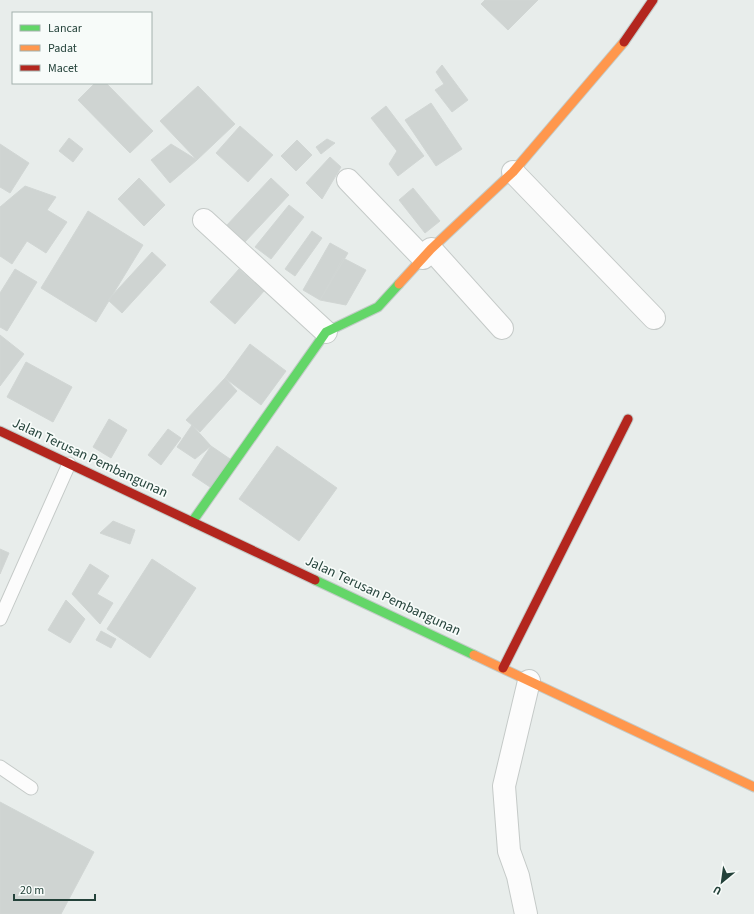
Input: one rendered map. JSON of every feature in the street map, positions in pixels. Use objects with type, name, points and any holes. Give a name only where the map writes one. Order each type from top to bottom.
[{"type":"street","points":[[192,522],[326,332],[378,307],[427,254],[513,172],[631,34],[653,0]]},
{"type":"street","points":[[513,172],[654,318]]},
{"type":"street","points":[[348,180],[427,254],[502,328]]},
{"type":"street","points":[[204,220],[326,332]]},
{"type":"street","points":[[503,668],[628,419]]},
{"type":"street","name":"Jalan Terusan Pembangunan","points":[[0,431],[754,787]]},
{"type":"street","points":[[526,914],[518,876],[509,851],[504,786],[529,681]]},
{"type":"lane","points":[[0,619],[69,464]]},
{"type":"lane","points":[[0,767],[31,788]]},
{"type":"building","points":[[485,0],[538,0],[508,30],[481,4]]},
{"type":"building","points":[[442,65],[468,100],[452,112],[435,90],[444,84],[436,72]]},
{"type":"building","points":[[94,84],[107,84],[153,131],[130,153],[78,100]]},
{"type":"building","points":[[198,86],[235,124],[197,160],[160,121]]},
{"type":"building","points":[[431,103],[462,149],[436,166],[405,120]]},
{"type":"building","points":[[386,106],[424,156],[398,176],[389,164],[397,151],[371,118]]},
{"type":"building","points":[[240,126],[273,155],[248,182],[216,153]]},
{"type":"building","points":[[69,138],[83,149],[73,162],[59,151]]},
{"type":"building","points":[[327,139],[335,143],[321,154],[316,147]]},
{"type":"building","points":[[297,140],[312,155],[296,171],[281,156]]},
{"type":"building","points":[[0,144],[29,163],[10,193],[0,187]]},
{"type":"building","points":[[171,144],[197,160],[170,183],[151,160]]},
{"type":"building","points":[[330,157],[341,167],[322,199],[306,183]]},
{"type":"building","points":[[139,178],[165,205],[144,226],[118,199]]},
{"type":"building","points":[[271,178],[289,195],[244,243],[226,226]]},
{"type":"building","points":[[25,186],[56,197],[47,210],[67,222],[46,253],[27,241],[12,264],[0,256],[0,207]]},
{"type":"building","points":[[413,188],[440,221],[425,233],[399,200]]},
{"type":"building","points":[[289,205],[304,217],[271,259],[255,247]]},
{"type":"building","points":[[88,211],[143,245],[96,322],[41,288]]},
{"type":"building","points":[[312,231],[322,238],[295,276],[285,269]]},
{"type":"building","points":[[330,243],[348,253],[320,300],[303,290]]},
{"type":"building","points":[[152,252],[166,265],[122,313],[108,300]]},
{"type":"building","points":[[343,258],[366,270],[346,305],[320,300]]},
{"type":"building","points":[[15,269],[37,282],[7,331],[0,327],[0,293]]},
{"type":"building","points":[[239,269],[264,291],[235,324],[210,302]]},
{"type":"building","points":[[0,335],[24,354],[0,386]]},
{"type":"building","points":[[250,344],[286,371],[261,405],[225,378]]},
{"type":"building","points":[[26,362],[72,387],[53,422],[7,397]]},
{"type":"building","points":[[225,378],[237,391],[200,432],[186,420]]},
{"type":"building","points":[[109,419],[127,430],[111,458],[93,447]]},
{"type":"building","points":[[192,425],[211,446],[195,459],[177,447]]},
{"type":"building","points":[[168,429],[181,438],[161,465],[148,455]]},
{"type":"building","points":[[211,446],[233,461],[213,489],[192,475]]},
{"type":"building","points":[[277,446],[337,488],[299,541],[239,499]]},
{"type":"building","points":[[113,521],[135,530],[130,544],[100,533]]},
{"type":"building","points":[[0,549],[9,553],[0,574]]},
{"type":"building","points":[[152,559],[196,588],[150,658],[107,629]]},
{"type":"building","points":[[90,564],[109,576],[97,594],[113,603],[100,624],[72,594]]},
{"type":"building","points":[[66,600],[85,619],[70,643],[48,630]]},
{"type":"building","points":[[101,631],[116,639],[111,648],[96,640]]},
{"type":"building","points":[[0,802],[94,852],[61,914],[0,914]]},
{"type":"traffic: fast","points":[[192,522],[326,332],[378,307],[399,284]]},
{"type":"traffic: fast","points":[[315,580],[474,655]]},
{"type":"traffic: slow","points":[[399,284],[431,249],[513,172],[624,42]]},
{"type":"traffic: slow","points":[[474,655],[754,787]]},
{"type":"traffic: jam","points":[[624,42],[653,0]]},
{"type":"traffic: jam","points":[[503,668],[628,419]]},
{"type":"traffic: jam","points":[[0,431],[315,580]]}]
